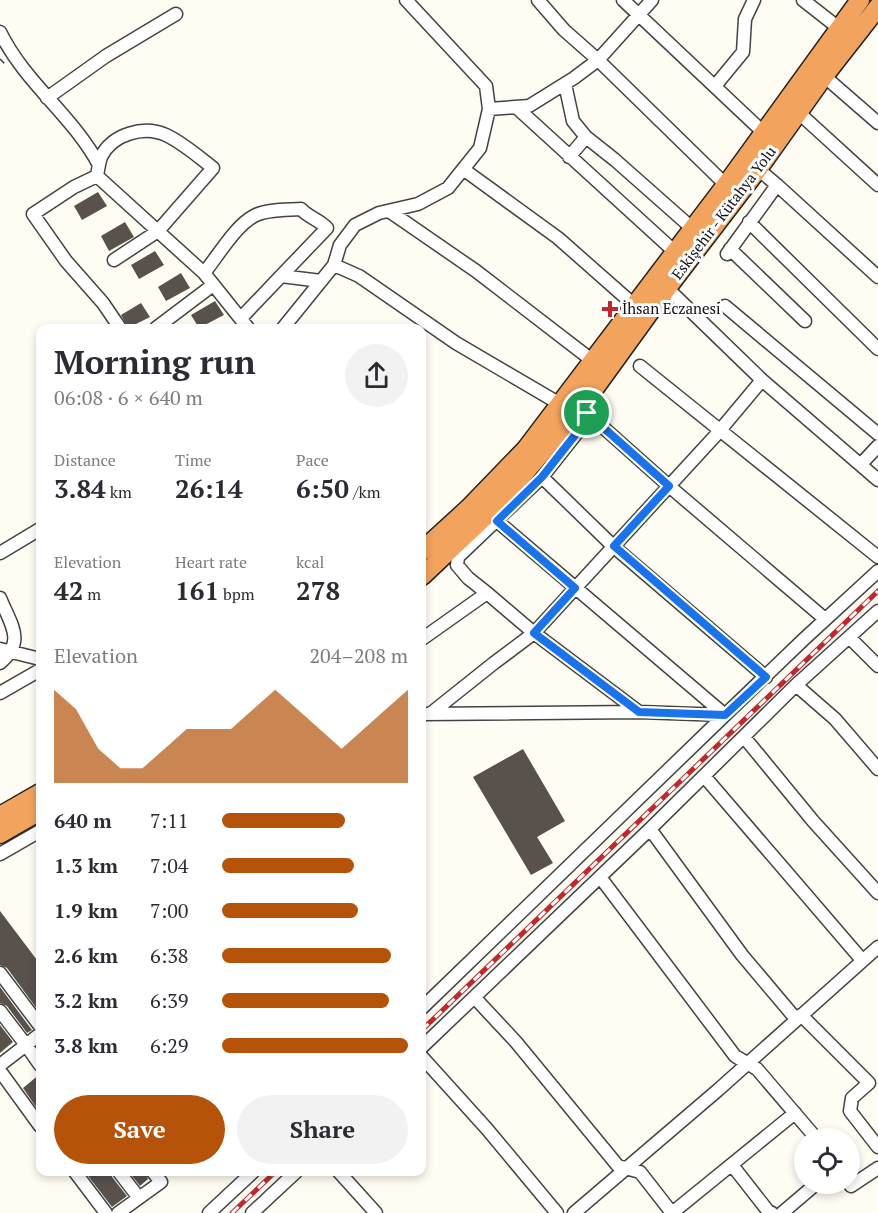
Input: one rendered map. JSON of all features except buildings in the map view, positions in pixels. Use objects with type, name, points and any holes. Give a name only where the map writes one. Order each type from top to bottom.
[{"type":"highway","name":"Eskişehir - Kütahya Yolu","points":[[426,572],[495,507],[584,410],[660,285],[675,252],[860,0]]},
{"type":"highway","name":"Eskişehir - Kütahya Yolu","points":[[426,547],[469,508],[526,449],[634,305],[660,285],[758,169],[824,76],[878,7]]},
{"type":"highway","points":[[0,816],[36,795]]},
{"type":"highway","points":[[0,834],[36,813]]},
{"type":"street","points":[[286,324],[334,265],[340,245],[355,225],[379,213],[418,204],[448,188],[480,148],[489,109],[486,86],[406,0]]},
{"type":"street","points":[[538,0],[564,30],[598,60],[726,185]]},
{"type":"street","points":[[623,0],[764,133]]},
{"type":"street","points":[[489,109],[529,106],[565,84],[598,60],[652,0]]},
{"type":"street","points":[[715,86],[743,52],[745,19],[754,0]]},
{"type":"street","points":[[803,0],[840,29]]},
{"type":"street","points":[[47,98],[106,56],[176,14]]},
{"type":"street","points":[[0,32],[22,67],[84,142],[98,171],[204,273],[245,323],[281,276],[327,228],[318,219],[305,214],[301,209],[254,216],[238,229],[204,273]]},
{"type":"street","points":[[824,76],[878,123]]},
{"type":"street","points":[[565,84],[573,121],[586,137],[693,229]]},
{"type":"street","points":[[516,107],[675,252]]},
{"type":"street","points":[[799,113],[878,185]]},
{"type":"street","points":[[114,260],[158,231],[213,168],[166,135],[149,131],[132,132],[111,143],[100,158],[98,171],[33,214],[66,261],[103,303],[117,324]]},
{"type":"street","points":[[569,157],[586,137]]},
{"type":"street","points":[[463,169],[558,238],[634,305]]},
{"type":"street","points":[[758,169],[878,277]]},
{"type":"street","points":[[777,185],[728,251],[806,321]]},
{"type":"street","points":[[388,211],[476,271],[593,362]]},
{"type":"street","points":[[749,222],[878,350]]},
{"type":"street","points":[[334,265],[359,276],[456,343],[560,404]]},
{"type":"street","points":[[281,276],[321,281]]},
{"type":"street","points":[[161,324],[213,285]]},
{"type":"street","points":[[660,285],[762,380],[878,480]]},
{"type":"street","points":[[725,306],[878,434]]},
{"type":"street","points":[[640,366],[878,557]]},
{"type":"street","points":[[426,714],[534,633],[720,430],[762,380]]},
{"type":"street","points":[[584,410],[587,420],[542,477],[458,557],[457,565],[468,578],[534,633],[639,712]]},
{"type":"street","points":[[584,410],[825,619]]},
{"type":"street","points":[[861,464],[878,447]]},
{"type":"street","points":[[542,477],[614,546],[766,677]]},
{"type":"street","points":[[497,521],[725,715]]},
{"type":"street","points":[[0,553],[36,534]]},
{"type":"street","points":[[426,1004],[825,619],[878,572]]},
{"type":"street","points":[[426,636],[487,593]]},
{"type":"street","points":[[0,598],[15,634],[13,652],[0,663]]},
{"type":"street","points":[[426,1043],[650,830],[796,685],[878,611]]},
{"type":"street","points":[[849,638],[878,666]]},
{"type":"street","points":[[0,649],[36,658]]},
{"type":"street","points":[[0,693],[36,671]]},
{"type":"street","points":[[796,685],[835,719],[878,769]]},
{"type":"street","points":[[426,714],[639,712],[725,715]]},
{"type":"street","points":[[744,737],[813,821],[878,892]]},
{"type":"street","points":[[704,776],[862,960]]},
{"type":"street","points":[[650,830],[742,954],[798,1017],[873,1079],[852,1098],[850,1111],[878,1147]]},
{"type":"street","points":[[0,854],[36,833]]},
{"type":"street","points":[[600,877],[735,1056],[757,1069],[808,1128]]},
{"type":"street","points":[[574,1213],[747,1064],[878,946]]},
{"type":"street","points":[[0,973],[36,1021]]},
{"type":"street","points":[[475,998],[516,1042],[618,1166],[640,1172],[672,1213],[795,1113]]},
{"type":"street","points":[[0,1011],[36,1059]]},
{"type":"street","points":[[0,1065],[36,1037]]},
{"type":"street","points":[[426,1061],[487,1129],[557,1213]]},
{"type":"street","points":[[0,1071],[36,1120]]},
{"type":"street","points":[[732,1166],[772,1213]]},
{"type":"street","points":[[860,1180],[878,1168]]},
{"type":"street","points":[[78,1176],[106,1213]]},
{"type":"street","points":[[122,1176],[139,1198]]},
{"type":"street","points":[[118,1213],[161,1182],[156,1176]]},
{"type":"street","points":[[209,1213],[249,1176]]},
{"type":"street","points":[[252,1213],[292,1176]]},
{"type":"street","points":[[343,1176],[376,1213]]},
{"type":"street","points":[[782,1213],[804,1194]]},
{"type":"railway","points":[[426,1026],[878,591]]},
{"type":"railway","points":[[232,1213],[271,1176]]},
{"type":"place","name":"İhsan Eczanesi","points":[[610,309]]},
{"type":"route","points":[[587,413],[669,486],[614,546],[766,677],[725,715],[639,712],[534,633],[575,588],[497,521],[542,477],[587,420],[587,413]]}]
